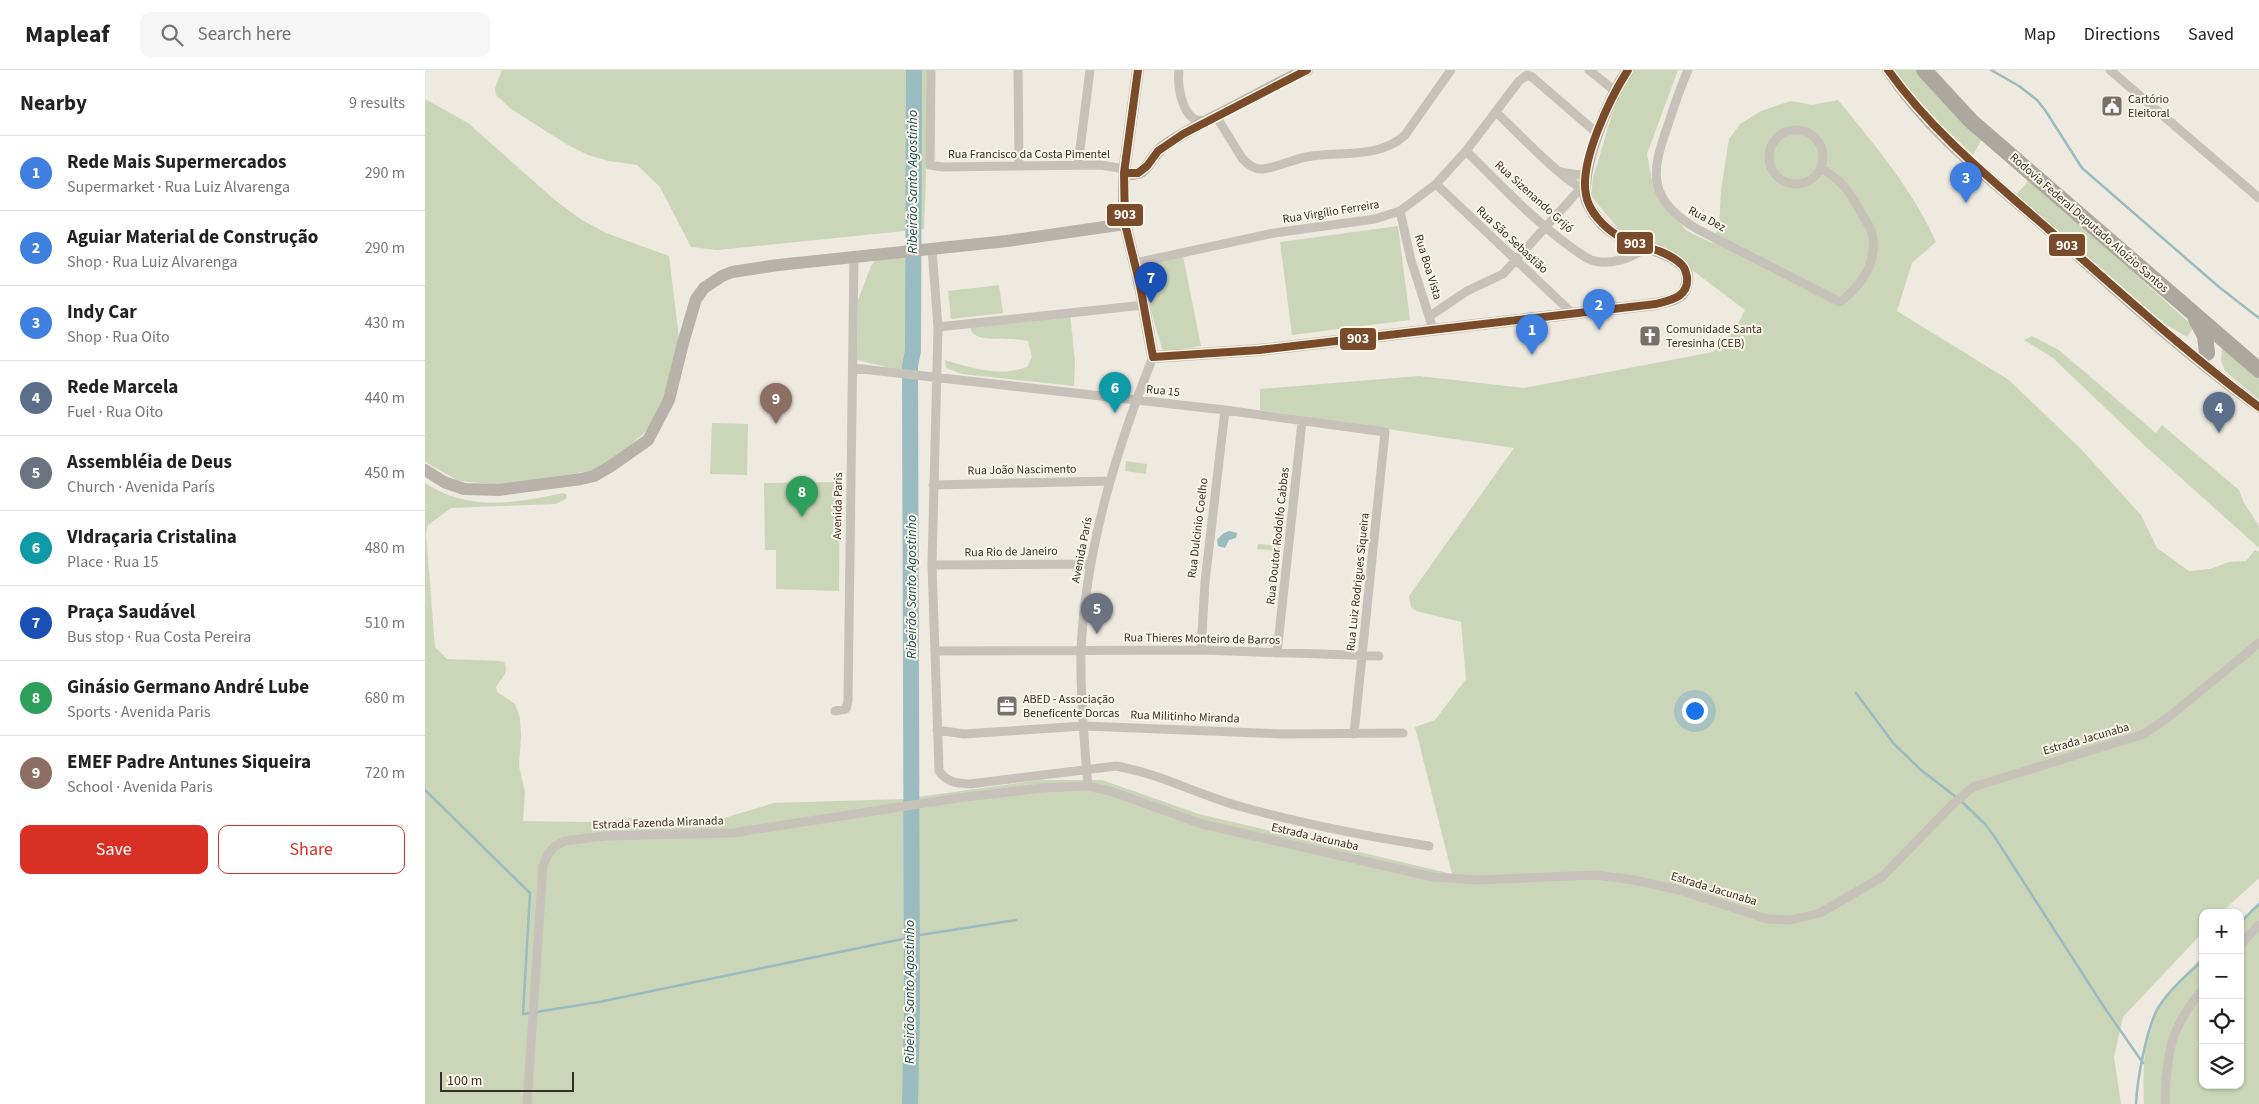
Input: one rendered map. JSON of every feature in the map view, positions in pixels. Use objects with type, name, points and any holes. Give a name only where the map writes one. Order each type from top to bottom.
[{"type":"highway","name":"Rodovia Federal Deputado Aloízio Santos","points":[[1924,70],[1971,121],[2259,370]]},
{"type":"highway","points":[[2192,312],[2205,336],[2206,359]]},
{"type":"street","name":"Rua Francisco da Costa Pimentel","points":[[931,70],[931,165],[943,167],[1078,164],[1113,166],[1119,168],[1124,173]]},
{"type":"street","points":[[1018,70],[1019,166]]},
{"type":"street","points":[[1078,164],[1090,70]]},
{"type":"street","points":[[1138,70],[1124,173],[1125,224],[1144,305],[1153,357],[1259,350],[1656,304],[1679,297],[1685,291],[1687,283],[1685,269],[1669,256],[1645,248],[1612,232],[1600,222],[1586,198],[1583,188],[1560,172],[1496,112]]},
{"type":"street","points":[[1179,70],[1179,89],[1187,112],[1195,120],[1211,118]]},
{"type":"street","points":[[1124,173],[1136,176],[1141,174],[1155,152],[1211,118],[1291,74],[1307,70]]},
{"type":"street","points":[[1211,118],[1246,164],[1258,169],[1314,155],[1376,150],[1397,143],[1405,135],[1451,70]]},
{"type":"street","points":[[1589,70],[1615,91]]},
{"type":"street","points":[[1430,316],[1467,291],[1495,280],[1503,274],[1583,188],[1598,134],[1615,91],[1628,70]]},
{"type":"street","name":"Rua Dez","points":[[1687,70],[1658,154],[1656,173],[1659,189],[1665,203],[1678,217],[1697,229],[1840,302],[1863,281],[1873,249],[1871,232],[1852,194],[1839,178],[1821,168]]},
{"type":"street","points":[[1888,70],[1922,114],[1960,153],[2206,359],[2259,407]]},
{"type":"street","points":[[2110,70],[2259,198]]},
{"type":"street","name":"Rua Virgílio Ferreira","points":[[1135,263],[1274,233],[1375,218],[1399,211],[1435,184],[1466,151],[1519,81],[1527,75],[1532,77],[1598,134]]},
{"type":"street","points":[[1792,130],[1803,130],[1813,136],[1821,145],[1823,156],[1821,168],[1815,177],[1805,183],[1794,184],[1783,181],[1774,174],[1769,164],[1769,152],[1773,142],[1781,134],[1792,130]]},
{"type":"street","name":"Rua Sizenando Grijó","points":[[1466,151],[1546,228],[1584,256],[1597,261],[1627,259],[1635,256],[1645,248]]},
{"type":"street","points":[[1560,172],[1576,175],[1587,172]]},
{"type":"street","name":"Rua São Sebastião","points":[[1435,184],[1572,313]]},
{"type":"street","name":"Rua Boa Vista","points":[[1399,211],[1411,260],[1433,329]]},
{"type":"street","points":[[425,470],[444,482],[464,489],[499,490],[594,476],[648,440],[669,400],[696,299],[704,288],[732,272],[1125,224]]},
{"type":"street","points":[[927,249],[938,327],[933,485],[933,565],[939,771],[944,778],[953,782],[970,784],[1116,766],[1266,813],[1393,841],[1429,846]]},
{"type":"street","name":"Avenida Paris","points":[[835,711],[846,709],[848,701],[854,258]]},
{"type":"street","points":[[938,327],[1144,305]]},
{"type":"street","points":[[2206,359],[2214,343],[2225,340]]},
{"type":"street","name":"Avenida París","points":[[1088,786],[1081,649],[1090,564],[1110,481],[1136,400],[1153,357]]},
{"type":"street","name":"Rua 15","points":[[853,368],[1225,410],[1385,432]]},
{"type":"street","name":"Rua Dulcinio Coelho","points":[[1201,650],[1206,574],[1225,410]]},
{"type":"street","name":"Rua Doutor Rodolfo Cabbas","points":[[1277,653],[1303,422]]},
{"type":"street","name":"Rua Luiz Rodrigues Siqueira","points":[[1353,734],[1363,655],[1385,432]]},
{"type":"street","name":"Rua João Nascimento","points":[[933,485],[1110,481]]},
{"type":"street","name":"Rua Rio de Janeiro","points":[[933,565],[1090,564]]},
{"type":"street","name":"Estrada Jacunaba","points":[[925,804],[1041,788],[1088,786],[1113,792],[1202,824],[1433,877],[1477,880],[1595,875],[1633,880],[1679,890],[1767,919],[1791,920],[1820,913],[1882,877],[1954,803],[1973,787],[2144,734],[2155,728],[2259,643]]},
{"type":"street","name":"Rua Thieres Monteiro de Barros","points":[[935,651],[1201,650],[1379,656]]},
{"type":"street","name":"Rua Militinho Miranda","points":[[937,730],[964,734],[1084,726],[1284,734],[1403,733]]},
{"type":"street","name":"Estrada Fazenda Miranada","points":[[527,1104],[543,866],[548,854],[555,846],[565,841],[605,836],[732,833],[925,804]]},
{"type":"street","points":[[2244,941],[2259,925]]},
{"type":"street","points":[[2165,1104],[2166,1074],[2170,1046],[2189,1006],[2199,994]]},
{"type":"green space","points":[[502,70],[930,70],[924,229],[717,250],[691,247],[660,187],[637,165],[609,161],[588,155],[568,145],[511,109],[496,95],[495,88]]},
{"type":"green space","points":[[1634,70],[1678,70],[1647,154],[1651,176],[1659,201],[1687,231],[1712,243],[1719,226],[1721,190],[1729,139],[1740,124],[1761,111],[1791,101],[1812,105],[1838,100],[1904,186],[1927,223],[1936,242],[1912,263],[1897,311],[2009,380],[2081,449],[2141,515],[2157,548],[2189,571],[2210,569],[2229,562],[2246,561],[2255,550],[2259,552],[2259,878],[2225,909],[2199,909],[2199,936],[2123,1017],[2114,1057],[2121,1104],[425,1104],[425,483],[442,492],[475,502],[510,502],[564,493],[567,495],[566,499],[556,504],[451,508],[428,525],[426,534],[435,647],[447,659],[500,661],[504,662],[506,666],[504,675],[496,687],[497,692],[515,704],[520,718],[519,766],[525,792],[523,821],[589,822],[633,818],[673,823],[724,818],[774,803],[903,799],[1039,780],[1102,780],[1199,814],[1452,874],[1415,727],[1435,720],[1466,679],[1461,622],[1416,611],[1411,607],[1409,596],[1514,448],[1260,410],[1260,389],[1419,376],[1524,388],[1713,352],[1734,331],[1745,310],[1671,254],[1622,233],[1591,196],[1593,178],[1618,94]]},
{"type":"green space","points":[[1895,70],[1915,70],[1983,137],[1973,155],[1920,105]]},
{"type":"green space","points":[[425,99],[468,123],[556,201],[582,220],[606,233],[669,256],[679,338],[661,413],[642,435],[611,462],[596,470],[502,485],[459,481],[425,462]]},
{"type":"green space","points":[[2030,179],[2194,327],[2187,337],[2143,311],[2015,196]]},
{"type":"green space","points":[[1398,226],[1410,320],[1292,335],[1280,242]]},
{"type":"green space","points":[[913,254],[913,351],[911,370],[899,370],[857,360],[858,300],[871,266],[876,259]]},
{"type":"green space","points":[[1183,256],[1201,346],[1167,352],[1162,349],[1150,305],[1147,293],[1146,271],[1149,263]]},
{"type":"green space","points":[[999,285],[1003,313],[951,319],[948,291]]},
{"type":"green space","points":[[1070,313],[1075,361],[1074,386],[962,374],[946,368],[945,360],[965,366],[996,371],[1017,370],[1027,367],[1032,357],[1028,341],[984,338],[974,334],[969,324]]},
{"type":"green space","points":[[2032,336],[2059,350],[2156,433],[2162,425],[2239,490],[2244,503],[2259,526],[2259,548],[2143,444],[2053,358],[2024,340]]},
{"type":"green space","points":[[2222,346],[2259,377],[2259,399],[2225,371],[2221,360]]},
{"type":"green space","points":[[712,423],[748,424],[747,475],[710,474]]},
{"type":"green space","points":[[1126,461],[1147,464],[1146,474],[1125,471]]},
{"type":"green space","points":[[840,482],[839,591],[776,589],[776,550],[765,550],[764,483]]},
{"type":"green space","points":[[1258,544],[1280,546],[1280,551],[1257,549]]},
{"type":"green space","points":[[2259,903],[2259,1104],[2144,1104],[2145,1055],[2150,1027],[2166,998],[2199,960],[2199,1089],[2244,1089],[2244,916]]},
{"type":"water","points":[[1230,531],[1237,533],[1236,538],[1229,540],[1225,548],[1218,546],[1217,540],[1223,534]]},
{"type":"waterway","name":"Ribeirão Santo Agostinho","points":[[910,1104],[912,1007],[910,366],[913,351],[914,70]]},
{"type":"waterway","points":[[1991,70],[2019,86],[2037,100],[2082,168],[2219,287],[2259,318]]},
{"type":"waterway","points":[[1856,693],[1894,744],[1921,770],[1956,797]]},
{"type":"waterway","points":[[425,790],[530,893],[523,1014],[530,1013]]},
{"type":"waterway","points":[[1961,801],[1985,824],[1994,836],[2104,1007],[2143,1063]]},
{"type":"waterway","points":[[2244,919],[2259,904]]},
{"type":"waterway","points":[[912,934],[920,935],[1016,920]]},
{"type":"waterway","points":[[536,1012],[599,1002],[912,937]]},
{"type":"waterway","points":[[2136,1104],[2143,1053],[2155,1013],[2169,993],[2199,964]]},
{"type":"transit line","name":"903","points":[[1138,70],[1124,173],[1125,224],[1140,285],[1153,357]]},
{"type":"transit line","name":"903","points":[[1124,173],[1138,173],[1147,166],[1158,151],[1183,134],[1307,70]]},
{"type":"transit line","name":"903","points":[[1153,357],[1259,350],[1656,304],[1678,296],[1687,284],[1686,273],[1682,265],[1667,254],[1618,236],[1603,224],[1594,213],[1586,195],[1585,181],[1591,148],[1605,113],[1628,70]]},
{"type":"transit line","name":"903","points":[[1888,70],[1905,93],[1963,154],[2178,343],[2259,407]]},
{"type":"place","name":"Cartório Eleitoral","points":[[2112,106]]},
{"type":"place","name":"Indy Car","points":[[1966,203]]},
{"type":"place","name":"Praça Saudável","points":[[1151,303]]},
{"type":"place","name":"Aguiar Material de Construção","points":[[1599,330]]},
{"type":"place","name":"Comunidade Santa Teresinha (CEB)","points":[[1650,336]]},
{"type":"place","name":"Rede Mais Supermercados","points":[[1532,355]]},
{"type":"place","name":"VIdraçaria Cristalina","points":[[1115,413]]},
{"type":"place","name":"EMEF Padre Antunes Siqueira","points":[[776,424]]},
{"type":"place","name":"Rede Marcela","points":[[2219,433]]},
{"type":"place","name":"Ginásio Germano André Lube","points":[[802,517]]},
{"type":"place","name":"Assembléia de Deus","points":[[1097,634]]},
{"type":"place","name":"ABED - Associação Beneficente Dorcas","points":[[1007,706]]}]
